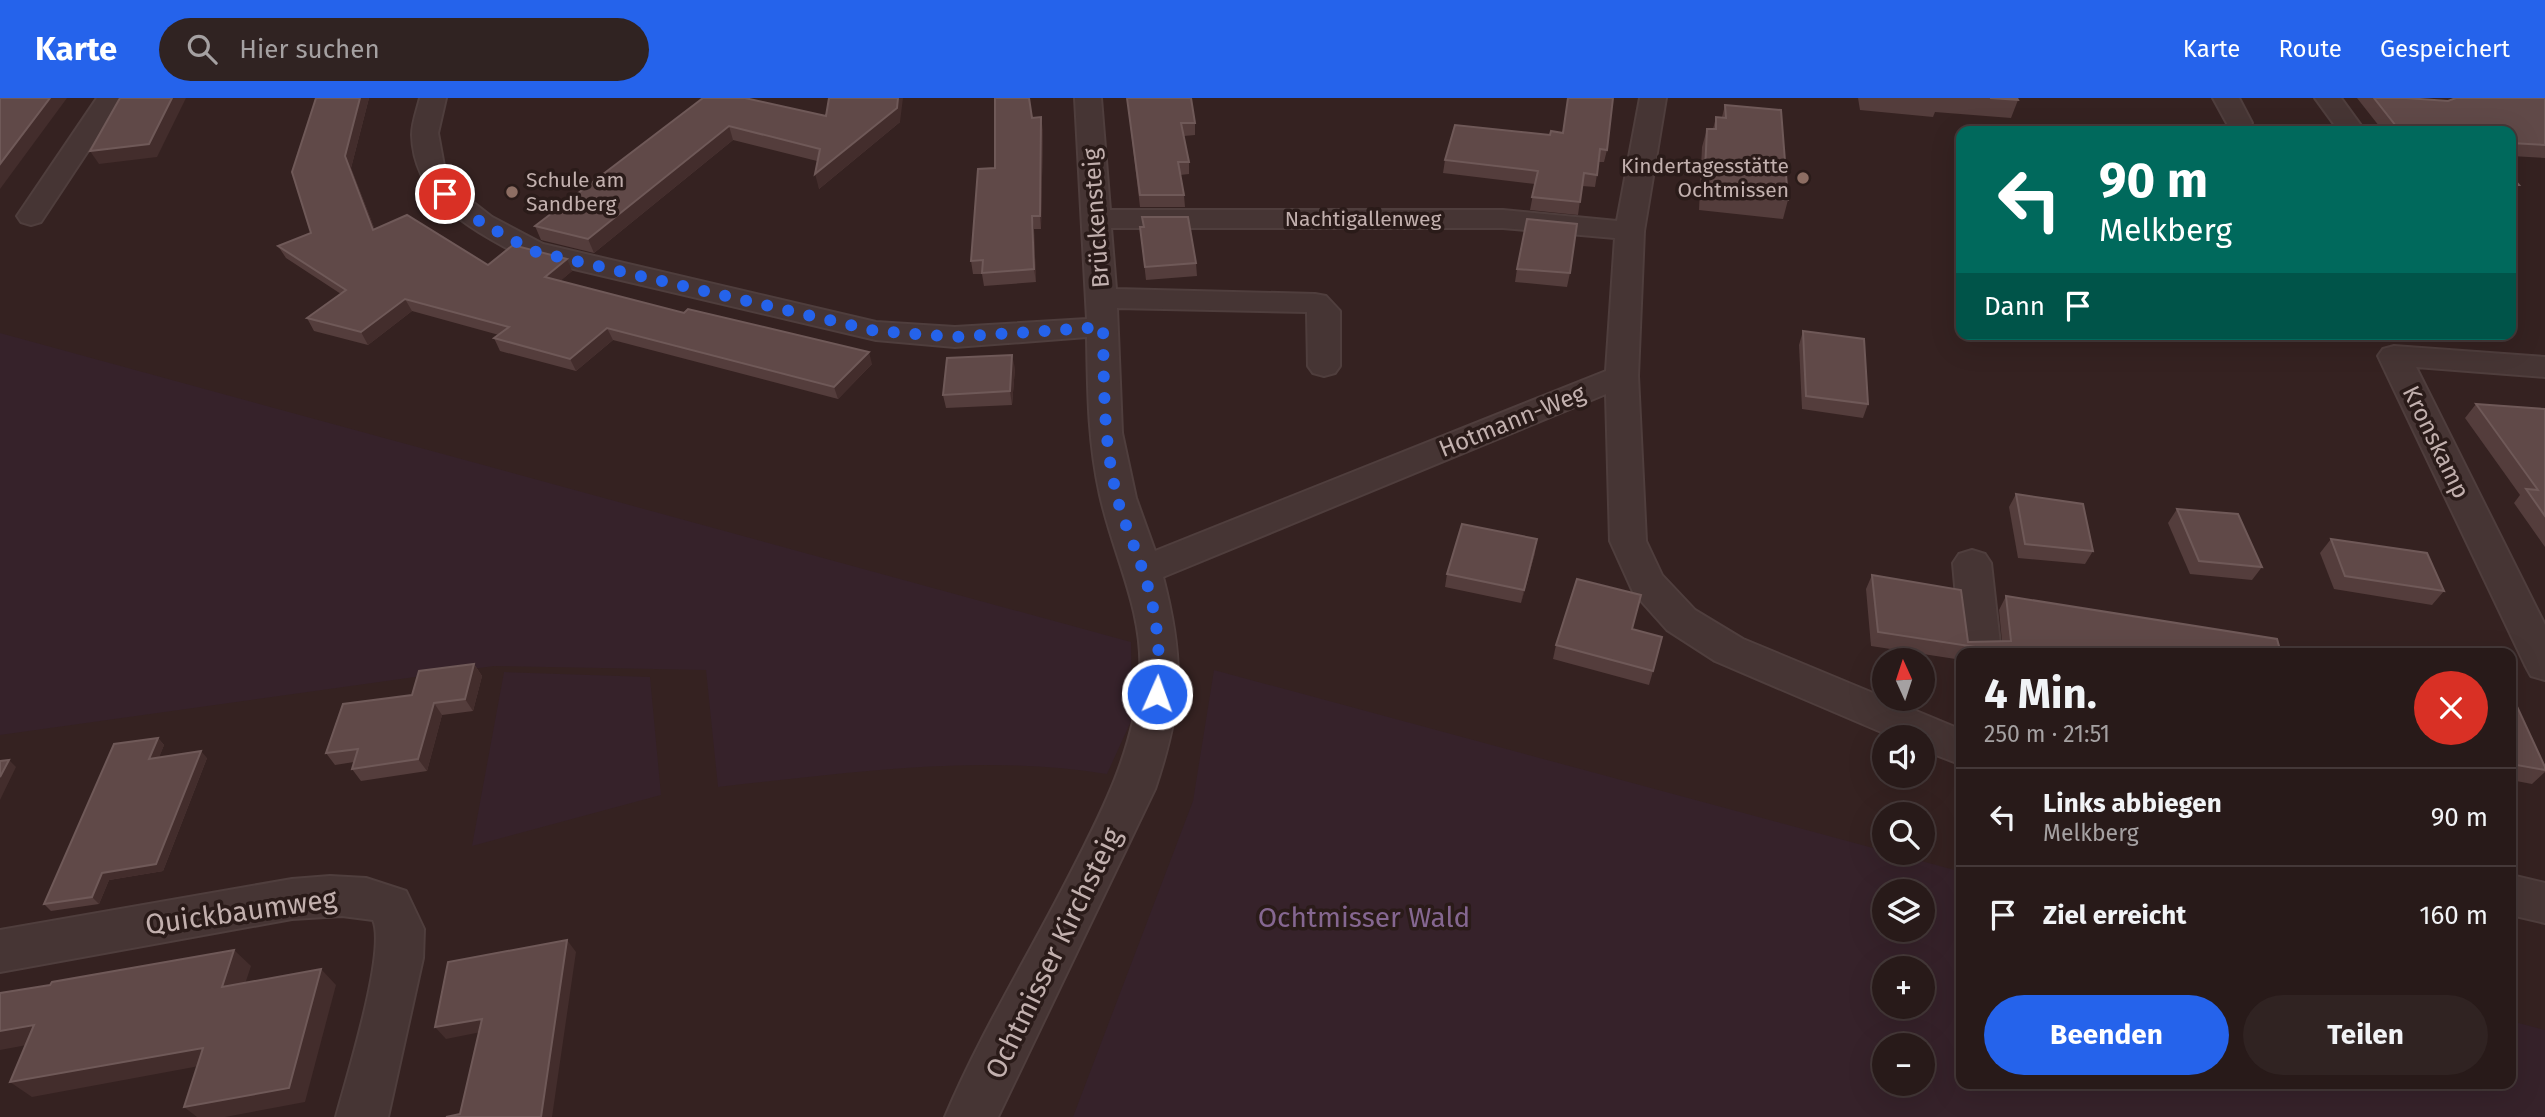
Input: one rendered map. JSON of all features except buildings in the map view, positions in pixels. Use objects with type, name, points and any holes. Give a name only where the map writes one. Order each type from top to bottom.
[{"type":"street","points":[[31,216],[110,98]]},
{"type":"street","points":[[433,98],[425,133],[430,166],[445,194],[482,223],[533,251],[876,331],[908,335],[955,337],[1102,312],[1315,303],[1325,311],[1324,366]]},
{"type":"street","name":"Brückensteig","points":[[1088,98],[1102,312],[1105,433],[1118,499],[1143,570],[1156,623],[1160,673],[1152,736],[1133,789]]},
{"type":"street","points":[[1653,98],[1630,231],[1622,376],[1628,541],[1646,582],[1681,620],[1729,650],[1956,745]]},
{"type":"street","points":[[2226,98],[2239,123]]},
{"type":"street","points":[[2328,98],[2348,126]]},
{"type":"street","name":"Nachtigallenweg","points":[[1096,219],[1503,219],[1630,231]]},
{"type":"street","name":"Kronskamp","points":[[2545,368],[2394,356],[2545,665]]},
{"type":"street","name":"Hotmann-Weg","points":[[1143,570],[1622,376]]},
{"type":"street","points":[[1972,563],[1980,648]]},
{"type":"street","name":"Ochtmisser Kirchsteig","points":[[971,1117],[1057,950],[1133,789]]},
{"type":"street","name":"Quickbaumweg","points":[[0,951],[292,899],[367,895],[390,905],[401,929],[399,958],[362,1117]]},
{"type":"street","points":[[2516,896],[2545,903]]},
{"type":"green space","points":[[0,333],[1131,642],[1132,719],[1107,774],[1010,765],[961,765],[864,771],[718,787],[706,670],[494,666],[0,735]]},
{"type":"green space","name":"Ochtmisser Wald","points":[[1214,670],[1872,848],[1872,865],[1935,865],[1956,870],[1956,1089],[2516,1089],[2516,1022],[2545,1030],[2545,1117],[1073,1117],[1193,801]]},
{"type":"green space","points":[[504,672],[650,677],[661,795],[472,846]]},
{"type":"place","name":"Kindertagesstätte Ochtmissen","points":[[1803,178]]},
{"type":"place","name":"Schule am Sandberg","points":[[512,192]]},
{"type":"route","points":[[445,194],[482,223],[533,251],[876,331],[955,337],[1103,327],[1105,433],[1118,499],[1143,570],[1156,623],[1160,673],[1157,694]]}]
